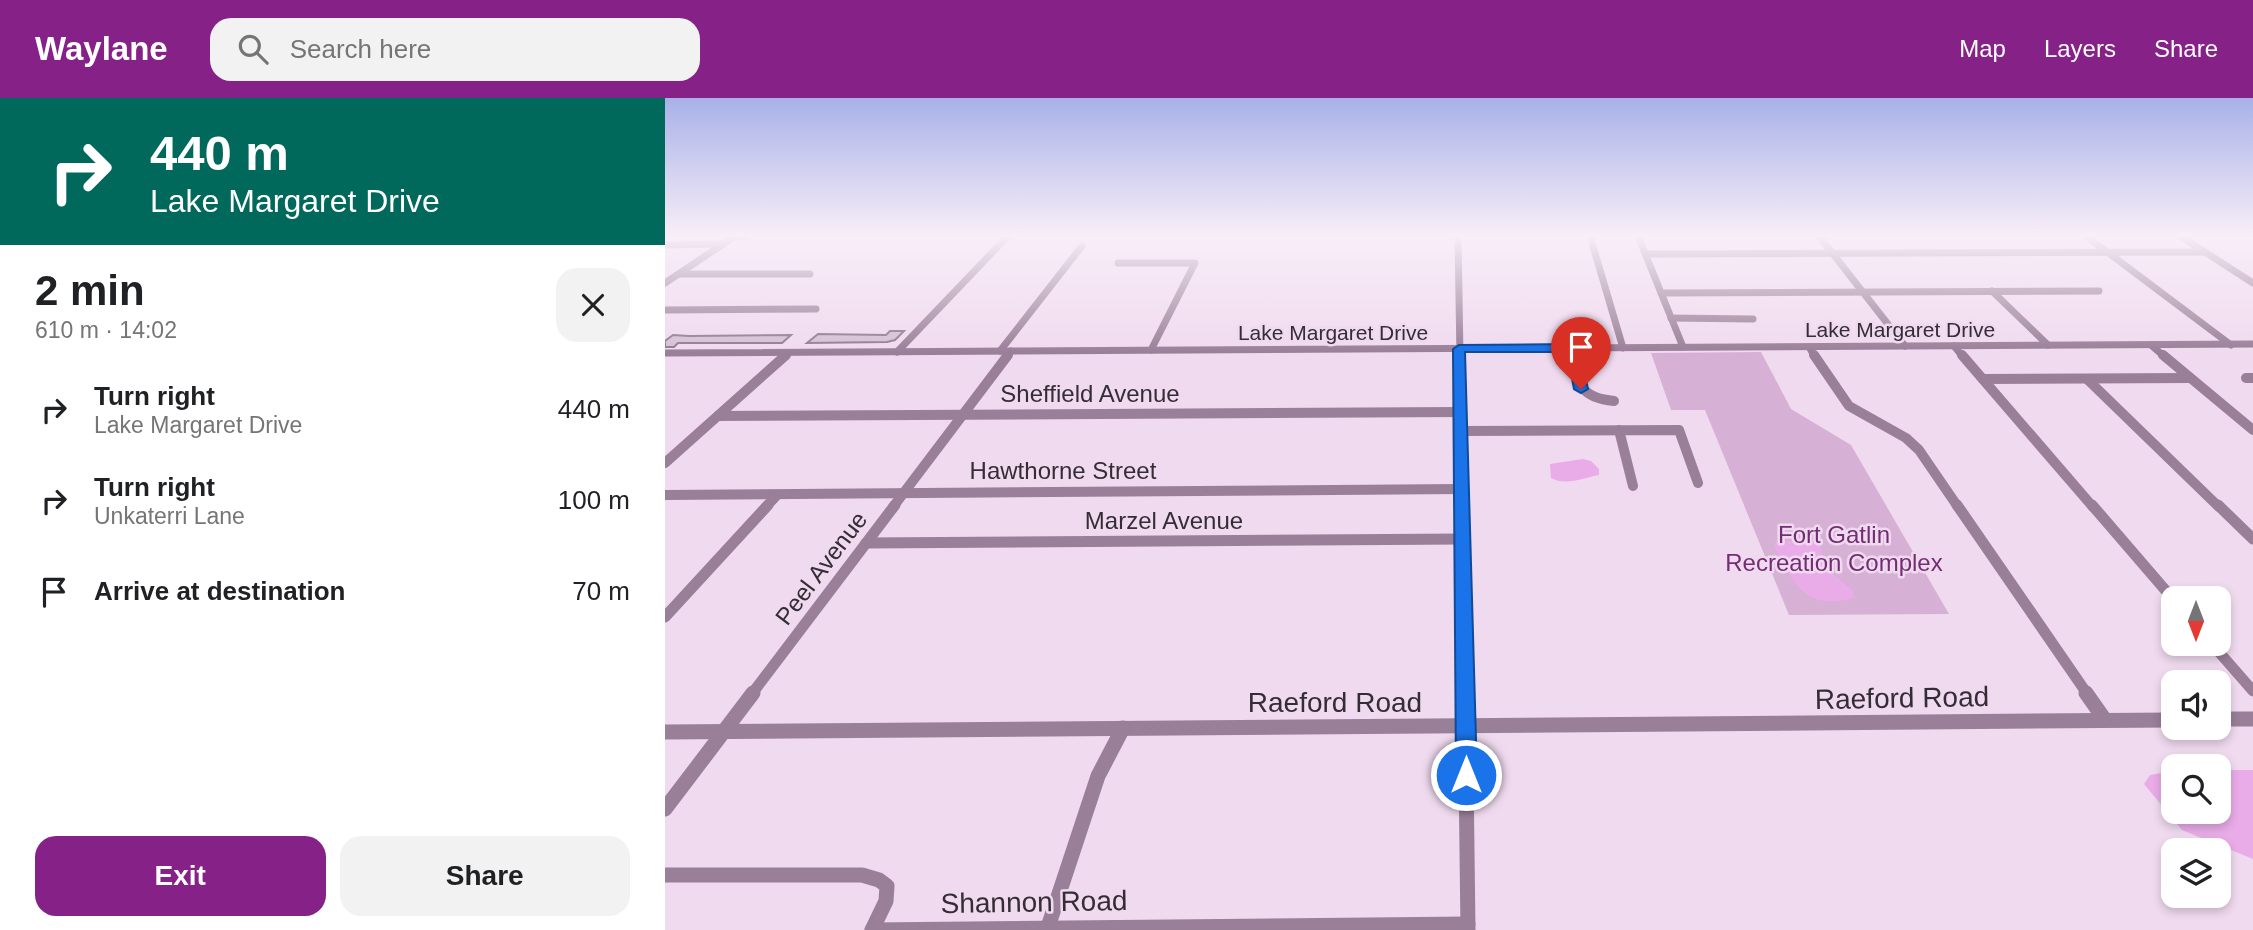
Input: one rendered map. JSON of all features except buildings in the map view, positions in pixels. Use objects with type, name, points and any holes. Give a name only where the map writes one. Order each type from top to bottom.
[{"type":"street","points":[[897,352],[971,275]]},
{"type":"street","name":"Peel Avenue","points":[[665,809],[962,415],[1061,275]]},
{"type":"street","points":[[1151,351],[1189,275]]},
{"type":"street","points":[[1458,275],[1468,927]]},
{"type":"street","points":[[1601,275],[1623,348]]},
{"type":"street","points":[[1654,275],[1683,347]]},
{"type":"street","points":[[1850,275],[1905,346]]},
{"type":"street","points":[[2137,275],[2231,345]]},
{"type":"street","points":[[1992,291],[2048,345]]},
{"type":"street","points":[[1661,293],[2099,291]]},
{"type":"street","points":[[665,310],[817,309]]},
{"type":"street","points":[[1671,318],[1753,318]]},
{"type":"street","points":[[2151,345],[2253,430]]},
{"type":"street","name":"Lake Margaret Drive","points":[[665,353],[2252,345]]},
{"type":"street","points":[[1954,346],[2162,586]]},
{"type":"street","points":[[1809,347],[1849,406],[1906,438],[1919,450],[2105,720]]},
{"type":"street","points":[[1573,348],[1581,389],[1593,399],[1614,401]]},
{"type":"street","points":[[665,463],[788,353]]},
{"type":"street","points":[[1983,379],[2190,378]]},
{"type":"street","points":[[2087,379],[2253,539]]},
{"type":"street","name":"Sheffield Avenue","points":[[718,416],[1461,412]]},
{"type":"street","points":[[1619,430],[1633,486]]},
{"type":"street","points":[[1461,431],[1679,430],[1697,483]]},
{"type":"street","name":"Hawthorne Street","points":[[665,495],[1462,489]]},
{"type":"street","points":[[668,611],[777,495]]},
{"type":"street","name":"Marzel Avenue","points":[[866,543],[1463,539]]},
{"type":"street","points":[[2222,656],[2253,691]]},
{"type":"street","points":[[2231,719],[2253,719]]},
{"type":"street","name":"Raeford Road","points":[[665,732],[2161,720]]},
{"type":"street","points":[[1047,929],[1098,776],[1123,728]]},
{"type":"street","name":"Shannon Road","points":[[665,875],[862,875],[879,880],[887,886],[886,901],[872,930],[1468,927]]},
{"type":"green space","name":"Fort Gatlin Recreation Complex","points":[[1761,352],[1791,409],[1851,445],[1949,614],[1789,615],[1705,410],[1671,410],[1651,353]]},
{"type":"shaded area","points":[[1583,459],[1591,461],[1599,469],[1599,475],[1568,481],[1551,478],[1550,464]]},
{"type":"shaded area","points":[[1819,541],[1825,567],[1853,591],[1854,598],[1824,601],[1813,598],[1796,584],[1775,548],[1775,542]]},
{"type":"shaded area","points":[[2231,770],[2253,770],[2253,859],[2231,850],[2231,838],[2202,838],[2182,830],[2177,824],[2231,824]]},
{"type":"shaded area","points":[[2161,773],[2161,805],[2144,784],[2150,775]]},
{"type":"route","points":[[1466,775],[1459,349],[1573,348],[1581,389]]}]
